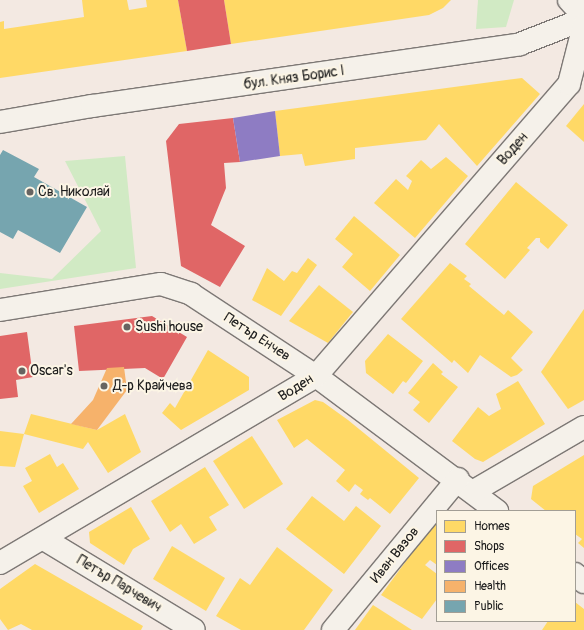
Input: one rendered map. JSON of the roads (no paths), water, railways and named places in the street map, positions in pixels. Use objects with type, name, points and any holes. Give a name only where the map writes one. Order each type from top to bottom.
[{"type":"street","points":[[569,0],[584,17]]},
{"type":"street","name":"бул. Княз Борис I","points":[[0,122],[92,106],[520,44],[584,17]]},
{"type":"street","name":"Воден","points":[[0,563],[44,539],[316,376],[569,84],[584,25]]},
{"type":"street","name":"Петър Енчев","points":[[0,310],[161,284],[191,294],[316,376],[466,485],[496,510]]},
{"type":"street","name":"Иван Вазов","points":[[443,510],[466,485],[584,427]]},
{"type":"street","name":"Иван Вазов","points":[[333,630],[436,518]]},
{"type":"street","name":"Петър Парчевич","points":[[44,539],[194,630]]},
{"type":"street","points":[[576,575],[584,582]]},
{"type":"place","name":"Св. Николай","points":[[30,192]]},
{"type":"place","name":"Sushi house","points":[[127,327]]},
{"type":"place","name":"Oscar's","points":[[22,371]]},
{"type":"place","name":"Д-р Крайчева","points":[[104,386]]}]
